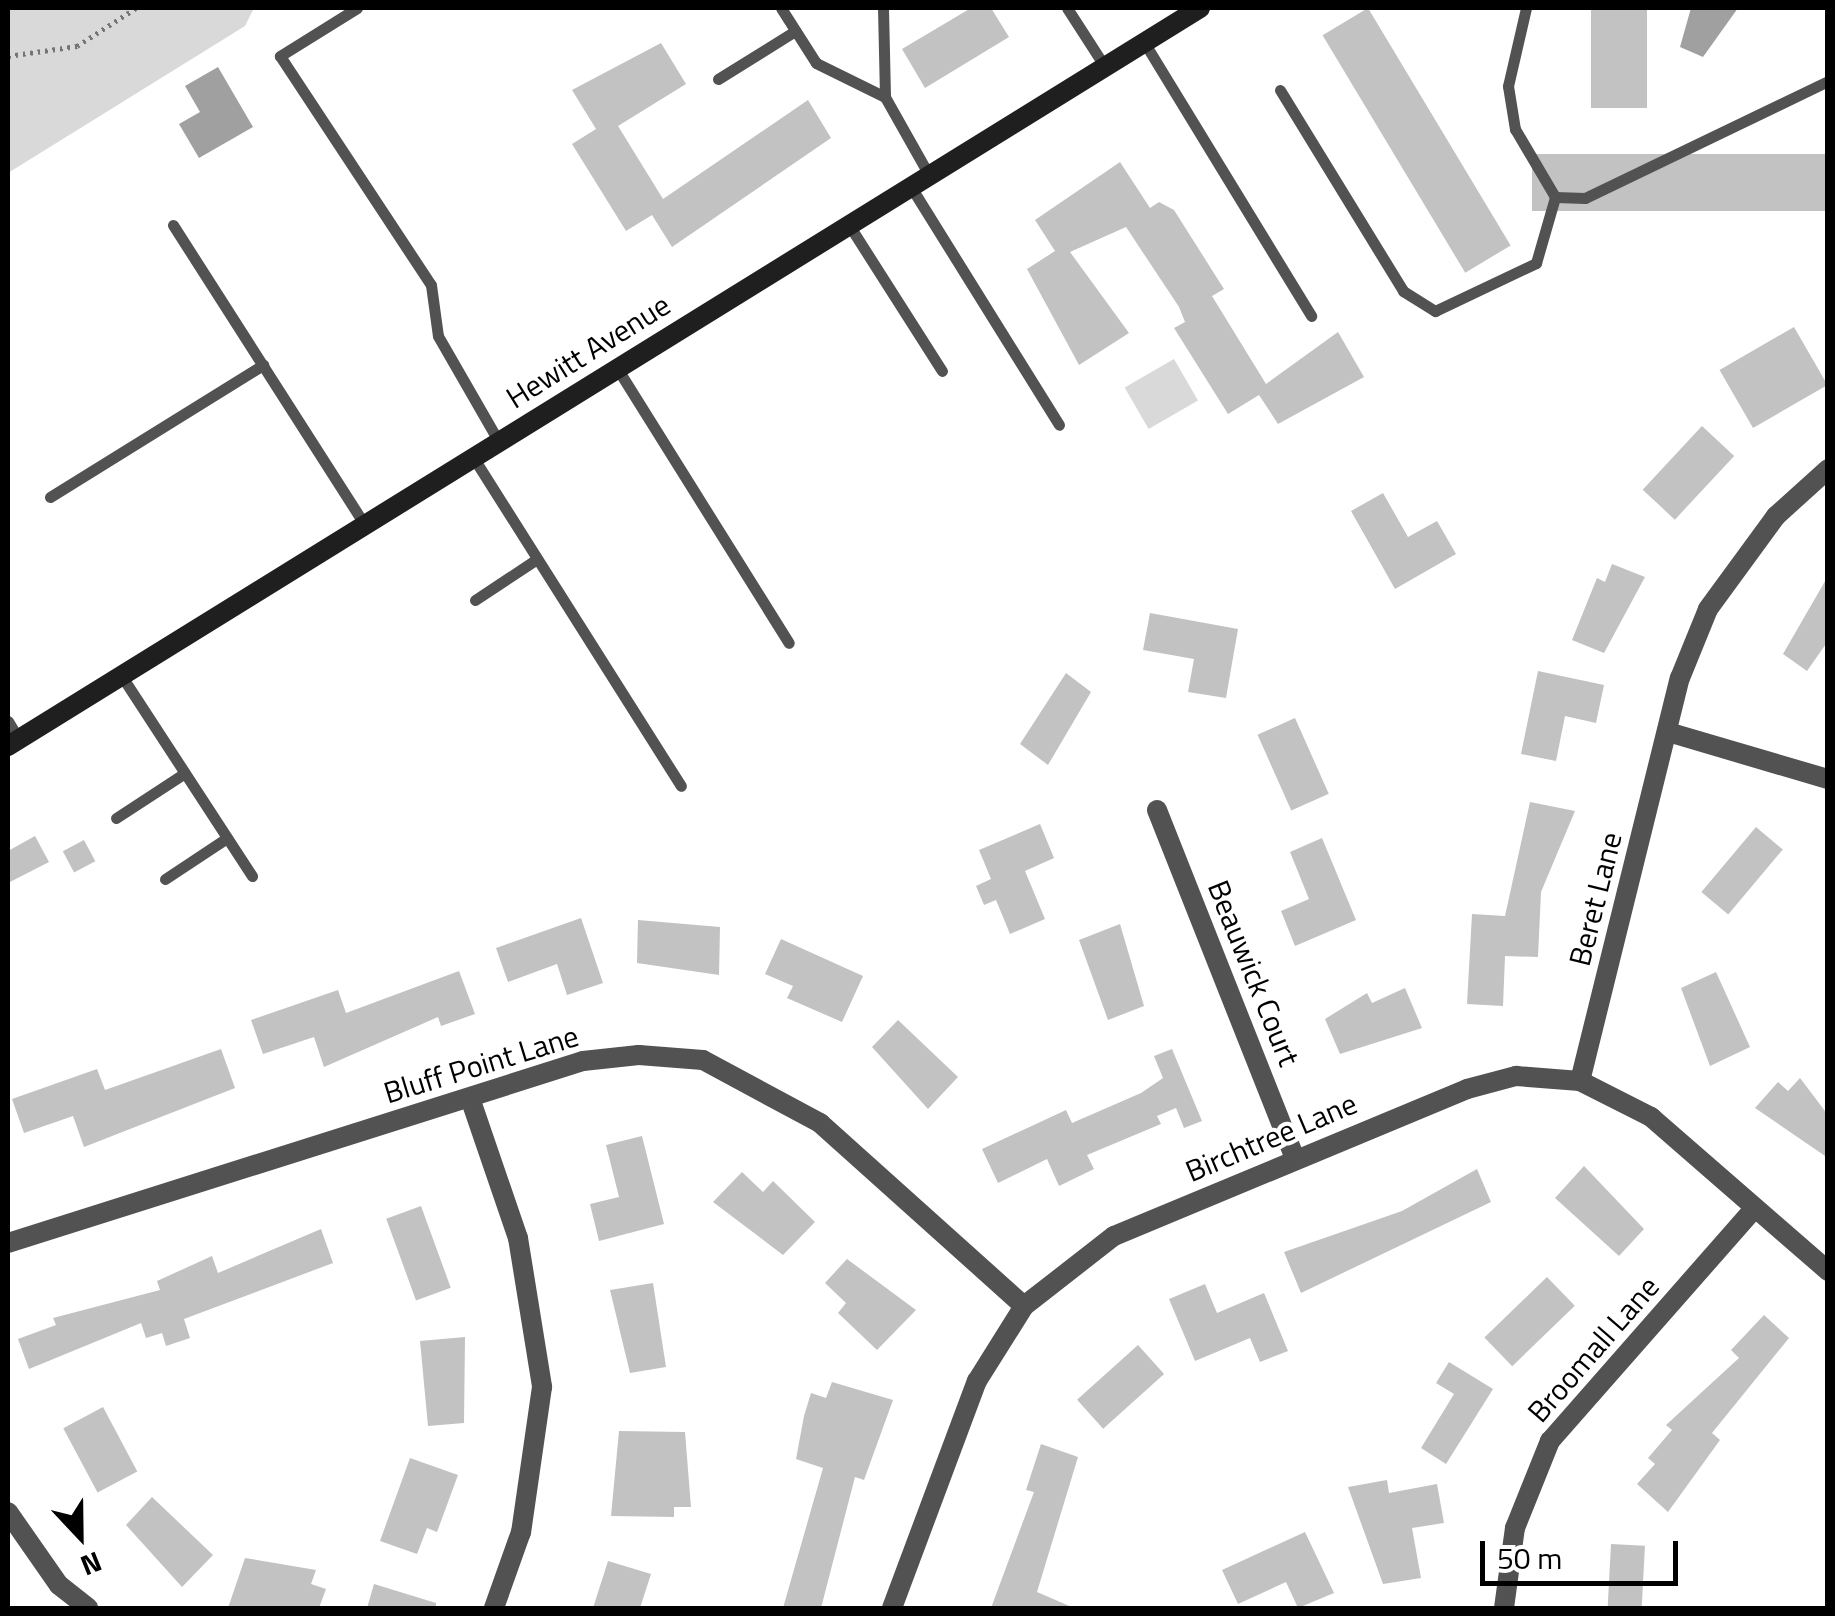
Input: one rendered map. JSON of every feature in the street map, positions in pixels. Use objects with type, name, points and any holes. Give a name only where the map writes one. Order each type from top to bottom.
[{"type":"street","name":"Hewitt Avenue","points":[[11,735],[122,675],[1200,8]]},
{"type":"street","name":"Beret Lane","points":[[1580,1081],[1668,732],[1708,608],[1776,516],[1828,468]]},
{"type":"street","points":[[1668,732],[1828,779]]},
{"type":"street","name":"Beauwick Court","points":[[1157,810],[1294,1158]]},
{"type":"street","name":"Bluff Point Lane","points":[[8,1242],[582,1062],[703,1060],[820,1124],[1024,1306]]},
{"type":"street","name":"Birchtree Lane","points":[[892,1608],[978,1380],[1024,1306],[1114,1236],[1467,1089],[1516,1076],[1580,1081],[1651,1118],[1828,1272]]},
{"type":"street","points":[[470,1098],[518,1238],[542,1386],[521,1532],[494,1608]]},
{"type":"street","name":"Broomall Lane","points":[[1504,1608],[1515,1528],[1550,1441],[1756,1208]]},
{"type":"street","points":[[8,1512],[59,1585],[88,1608]]},
{"type":"lane","points":[[357,8],[280,56],[432,285],[438,336],[499,442]]},
{"type":"lane","points":[[781,8],[816,63],[885,97]]},
{"type":"lane","points":[[883,8],[885,97],[930,175]]},
{"type":"lane","points":[[1067,8],[1105,67]]},
{"type":"lane","points":[[1526,8],[1510,100],[1538,181],[1556,197],[1585,198],[1828,82]]},
{"type":"lane","points":[[718,79],[795,31]]},
{"type":"lane","points":[[1144,42],[1312,316]]},
{"type":"lane","points":[[1280,90],[1403,291],[1434,311],[1536,263],[1556,197]]},
{"type":"lane","points":[[910,187],[1060,425]]},
{"type":"lane","points":[[174,225],[365,525]]},
{"type":"lane","points":[[849,225],[942,372]]},
{"type":"lane","points":[[50,497],[263,365]]},
{"type":"lane","points":[[617,368],[789,643]]},
{"type":"lane","points":[[473,457],[680,786]]},
{"type":"lane","points":[[475,600],[537,558]]},
{"type":"lane","points":[[122,675],[252,876]]},
{"type":"lane","points":[[116,818],[185,772]]},
{"type":"lane","points":[[164,879],[227,838]]},
{"type":"path","points":[[8,56],[77,46],[136,8]]},
{"type":"shaded area","points":[[8,8],[254,8],[245,26],[8,173]]},
{"type":"shaded area","points":[[1691,8],[1738,8],[1703,57],[1680,47]]},
{"type":"shaded area","points":[[218,67],[253,127],[199,158],[179,124],[200,112],[185,86]]},
{"type":"shaded area","points":[[1174,359],[1198,401],[1149,429],[1125,388]]},
{"type":"building","points":[[971,8],[991,8],[1009,37],[925,88],[902,49]]},
{"type":"building","points":[[1368,8],[1511,245],[1465,273],[1323,35]]},
{"type":"building","points":[[1591,8],[1647,8],[1647,108],[1591,108]]},
{"type":"building","points":[[661,43],[686,84],[618,126],[663,199],[808,100],[831,138],[672,247],[652,215],[626,231],[572,144],[596,129],[572,90]]},
{"type":"building","points":[[1532,154],[1828,154],[1828,211],[1532,211]]},
{"type":"building","points":[[1120,162],[1150,208],[1159,202],[1174,210],[1224,289],[1212,296],[1266,384],[1338,332],[1364,377],[1278,424],[1259,395],[1228,414],[1174,328],[1185,322],[1179,307],[1126,227],[1070,252],[1129,333],[1079,365],[1027,269],[1055,251],[1035,220]]},
{"type":"building","points":[[1794,327],[1828,385],[1753,428],[1720,370]]},
{"type":"building","points":[[1702,426],[1734,456],[1675,520],[1643,490]]},
{"type":"building","points":[[1383,493],[1408,537],[1437,521],[1456,554],[1395,589],[1351,511]]},
{"type":"building","points":[[1612,564],[1645,577],[1604,653],[1572,640],[1597,578],[1605,582]]},
{"type":"building","points":[[1828,576],[1828,641],[1807,671],[1783,654]]},
{"type":"building","points":[[1150,613],[1238,629],[1226,698],[1188,692],[1194,659],[1143,650]]},
{"type":"building","points":[[1538,671],[1604,685],[1596,723],[1565,716],[1556,761],[1521,754]]},
{"type":"building","points":[[1066,673],[1091,692],[1048,765],[1020,744]]},
{"type":"building","points":[[1295,718],[1329,794],[1291,811],[1258,735]]},
{"type":"building","points":[[1530,802],[1575,811],[1541,892],[1538,957],[1505,956],[1503,1006],[1467,1004],[1472,914],[1505,916]]},
{"type":"building","points":[[1040,824],[1054,858],[1025,871],[1045,919],[1010,934],[996,900],[984,905],[976,886],[991,879],[979,850]]},
{"type":"building","points":[[1756,827],[1783,849],[1728,915],[1701,892]]},
{"type":"building","points":[[35,836],[49,862],[8,883],[8,851]]},
{"type":"building","points":[[1322,838],[1356,920],[1295,946],[1281,911],[1309,899],[1290,852]]},
{"type":"building","points":[[84,840],[95,861],[74,872],[63,851]]},
{"type":"building","points":[[581,918],[603,983],[567,995],[557,964],[508,982],[496,948]]},
{"type":"building","points":[[638,920],[720,927],[719,975],[637,963]]},
{"type":"building","points":[[1120,924],[1144,1006],[1108,1020],[1079,940]]},
{"type":"building","points":[[781,939],[863,976],[842,1022],[787,998],[793,986],[765,974]]},
{"type":"building","points":[[459,971],[475,1014],[441,1026],[438,1017],[324,1067],[314,1037],[263,1054],[251,1020],[338,990],[346,1013]]},
{"type":"building","points":[[1716,972],[1750,1047],[1710,1066],[1681,988]]},
{"type":"building","points":[[1405,988],[1422,1028],[1340,1054],[1325,1019],[1367,993],[1372,1003]]},
{"type":"building","points":[[898,1020],[958,1077],[928,1109],[872,1047]]},
{"type":"building","points":[[221,1049],[235,1088],[84,1147],[73,1116],[24,1133],[12,1099],[97,1069],[105,1090]]},
{"type":"building","points":[[1172,1049],[1202,1121],[1184,1128],[1176,1108],[1157,1116],[1161,1124],[1087,1155],[1094,1169],[1059,1186],[1047,1159],[998,1183],[982,1149],[1066,1110],[1072,1123],[1141,1093],[1163,1078],[1154,1056]]},
{"type":"building","points":[[1800,1078],[1828,1115],[1828,1158],[1755,1108],[1778,1082],[1788,1091]]},
{"type":"building","points":[[642,1136],[664,1224],[599,1241],[590,1204],[619,1197],[606,1145]]},
{"type":"building","points":[[1584,1166],[1644,1229],[1619,1256],[1555,1198]]},
{"type":"building","points":[[1477,1169],[1491,1202],[1301,1293],[1284,1252],[1402,1211]]},
{"type":"building","points":[[742,1172],[763,1192],[773,1181],[815,1222],[783,1255],[713,1202]]},
{"type":"building","points":[[421,1206],[451,1288],[416,1300],[386,1219]]},
{"type":"building","points":[[321,1229],[333,1263],[184,1319],[190,1338],[166,1346],[162,1333],[146,1338],[141,1323],[29,1369],[18,1339],[56,1325],[53,1318],[160,1290],[157,1281],[212,1256],[218,1273]]},
{"type":"building","points":[[847,1259],[916,1310],[877,1350],[838,1313],[846,1303],[825,1283]]},
{"type":"building","points":[[1547,1277],[1575,1306],[1512,1366],[1484,1337]]},
{"type":"building","points":[[653,1283],[666,1367],[630,1373],[610,1290]]},
{"type":"building","points":[[1205,1284],[1217,1313],[1264,1293],[1288,1351],[1260,1362],[1250,1338],[1195,1361],[1169,1299]]},
{"type":"building","points":[[1764,1315],[1789,1338],[1712,1433],[1720,1440],[1668,1512],[1637,1484],[1655,1464],[1648,1458],[1672,1430],[1666,1425],[1739,1358],[1731,1350]]},
{"type":"building","points":[[465,1337],[464,1423],[428,1426],[420,1341]]},
{"type":"building","points":[[1138,1345],[1164,1374],[1103,1429],[1077,1400]]},
{"type":"building","points":[[1449,1362],[1493,1389],[1446,1464],[1421,1448],[1454,1394],[1436,1383]]},
{"type":"building","points":[[832,1382],[893,1400],[864,1480],[855,1477],[821,1608],[783,1608],[823,1468],[796,1459],[804,1416],[811,1393],[826,1398]]},
{"type":"building","points":[[103,1407],[137,1471],[98,1493],[63,1428]]},
{"type":"building","points":[[619,1431],[685,1432],[691,1507],[674,1507],[674,1517],[611,1516]]},
{"type":"building","points":[[1041,1444],[1078,1457],[1037,1592],[1074,1608],[991,1608],[1034,1492],[1026,1490]]},
{"type":"building","points":[[410,1458],[458,1475],[437,1532],[427,1528],[417,1554],[380,1541]]},
{"type":"building","points":[[1387,1480],[1389,1493],[1437,1484],[1444,1523],[1412,1528],[1421,1578],[1383,1584],[1348,1487]]},
{"type":"building","points":[[152,1497],[213,1555],[182,1587],[126,1525]]},
{"type":"building","points":[[1305,1532],[1334,1593],[1298,1608],[1286,1582],[1238,1604],[1222,1570]]},
{"type":"building","points":[[1611,1544],[1645,1546],[1642,1608],[1608,1608]]},
{"type":"building","points":[[245,1558],[316,1570],[311,1584],[326,1589],[319,1608],[228,1608]]},
{"type":"building","points":[[608,1561],[651,1574],[640,1608],[593,1608]]},
{"type":"building","points":[[374,1584],[436,1603],[436,1608],[367,1608]]}]
